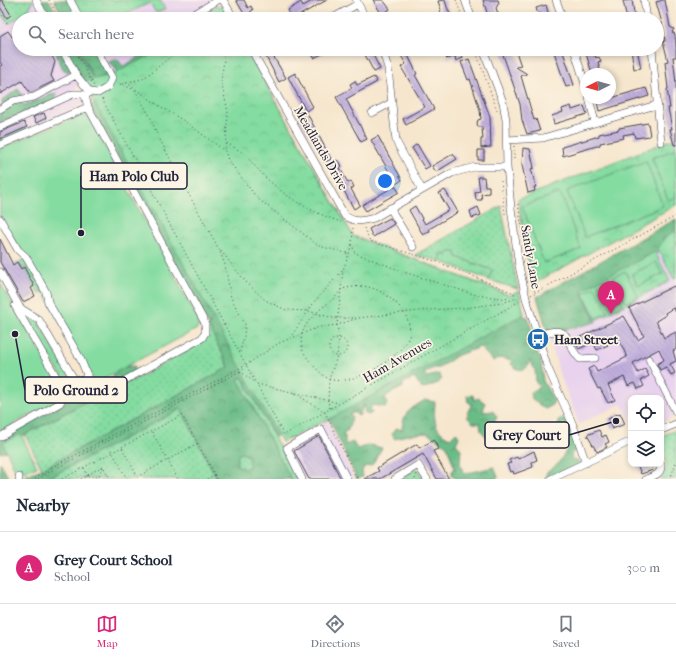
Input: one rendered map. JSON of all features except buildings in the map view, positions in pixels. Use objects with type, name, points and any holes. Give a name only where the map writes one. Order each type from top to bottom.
[{"type":"street","points":[[36,0],[42,12]]},
{"type":"street","points":[[70,0],[76,12]]},
{"type":"street","points":[[198,12],[218,0]]},
{"type":"street","points":[[223,0],[230,12]]},
{"type":"street","points":[[465,0],[469,12]]},
{"type":"street","points":[[556,0],[560,12]]},
{"type":"street","points":[[644,0],[646,12]]},
{"type":"street","points":[[342,12],[357,2],[362,12]]},
{"type":"street","points":[[66,56],[76,75],[91,94]]},
{"type":"street","points":[[0,127],[72,94],[91,94],[108,87],[111,83],[110,75],[100,56]]},
{"type":"street","name":"Meadlands Drive","points":[[255,56],[345,216],[358,221]]},
{"type":"street","points":[[384,56],[388,68],[396,141],[422,190]]},
{"type":"street","name":"Sandy Lane","points":[[486,56],[502,102],[511,140],[510,166],[519,266],[526,298],[547,366],[573,425],[586,463]]},
{"type":"street","points":[[576,56],[580,68]]},
{"type":"street","points":[[652,56],[656,105],[661,142]]},
{"type":"street","points":[[0,109],[13,101],[34,97],[76,75]]},
{"type":"street","points":[[0,272],[20,308],[39,320],[74,379],[83,381],[100,390],[115,387],[202,338],[206,329],[205,323],[88,107],[91,94]]},
{"type":"street","points":[[372,113],[392,103]]},
{"type":"street","points":[[590,104],[595,122]]},
{"type":"street","points":[[511,140],[543,138],[656,105]]},
{"type":"street","points":[[0,145],[88,107]]},
{"type":"street","points":[[358,221],[374,218],[452,173],[464,169],[510,166]]},
{"type":"street","points":[[390,208],[413,247]]},
{"type":"street","points":[[0,219],[18,250],[26,257],[46,292],[48,302],[81,360],[87,375],[83,381],[65,392],[60,403],[0,437]]},
{"type":"street","points":[[0,281],[65,392]]},
{"type":"street","points":[[538,335],[554,330],[562,332],[569,339],[580,359],[595,358]]},
{"type":"street","points":[[649,359],[676,412]]},
{"type":"street","points":[[664,429],[676,424]]},
{"type":"street","points":[[302,479],[287,448],[321,429],[347,479]]},
{"type":"street","points":[[551,479],[628,442]]},
{"type":"street","points":[[395,479],[418,465],[427,479]]},
{"type":"street","points":[[646,479],[658,474],[661,467]]},
{"type":"path","points":[[49,0],[55,12]]},
{"type":"path","points":[[456,0],[460,12]]},
{"type":"path","points":[[0,12],[8,24]]},
{"type":"path","points":[[77,56],[91,94],[240,353],[256,384]]},
{"type":"path","points":[[120,84],[143,79],[171,56]]},
{"type":"path","points":[[223,56],[221,81],[228,112],[227,142],[225,151],[228,160],[257,198],[319,246],[350,254]]},
{"type":"path","points":[[127,82],[225,151]]},
{"type":"path","points":[[111,83],[120,84],[135,90],[151,118],[156,132],[183,184],[219,249],[225,265],[231,298],[244,324],[244,336],[240,353]]},
{"type":"path","points":[[510,166],[511,140]]},
{"type":"path","points":[[227,142],[246,156],[254,167],[281,191],[304,206],[325,217],[346,224]]},
{"type":"path","points":[[517,199],[527,259],[536,293]]},
{"type":"path","points":[[526,298],[676,216]]},
{"type":"path","points":[[289,338],[308,311],[343,270],[350,254],[358,221]]},
{"type":"path","points":[[219,249],[244,281],[265,300],[286,310],[308,311],[339,318],[358,318],[427,310],[464,308],[502,302],[516,298],[514,293],[438,262],[370,241],[358,221]]},
{"type":"path","points":[[352,244],[354,253],[404,272],[476,295],[511,299]]},
{"type":"path","points":[[330,409],[328,402],[329,379],[337,357],[340,338],[337,326],[343,270]]},
{"type":"path","points":[[370,287],[384,293],[399,306],[404,313],[409,325],[408,340],[399,350],[364,376],[349,379],[329,379],[312,364],[302,348],[302,333],[306,324],[341,290],[370,287]]},
{"type":"path","name":"Ham Avenues","points":[[256,384],[284,435],[518,302],[516,298]]},
{"type":"path","points":[[35,479],[47,470],[246,365],[278,343],[319,327],[337,326],[358,318]]},
{"type":"path","points":[[340,338],[344,340],[346,346],[344,353],[337,357],[330,352],[329,345],[334,339],[340,338]]},
{"type":"path","points":[[38,479],[247,367]]},
{"type":"path","points":[[240,371],[256,384],[340,404]]},
{"type":"path","points":[[294,393],[325,412],[357,479]]},
{"type":"path","points":[[62,479],[182,415],[218,479]]},
{"type":"path","points":[[152,432],[178,479]]},
{"type":"path","points":[[137,477],[198,443]]},
{"type":"path","points":[[122,448],[139,479]]},
{"type":"path","points":[[111,450],[127,479]]},
{"type":"path","points":[[670,479],[676,463]]},
{"type":"path","points":[[81,479],[103,466]]},
{"type":"path","points":[[98,478],[103,466]]},
{"type":"path","points":[[103,466],[110,479]]},
{"type":"path","points":[[84,468],[87,475],[86,479]]},
{"type":"path","points":[[87,475],[107,479]]},
{"type":"path","points":[[207,479],[215,475]]},
{"type":"shaded area","points":[[0,0],[33,0],[40,12],[12,12],[12,56],[65,56],[81,84],[76,86],[76,96],[83,99],[84,104],[0,142]]},
{"type":"shaded area","points":[[73,0],[213,0],[216,6],[205,12],[79,12]]},
{"type":"shaded area","points":[[104,56],[149,56],[114,74]]},
{"type":"shaded area","points":[[676,223],[676,415],[664,421],[664,395],[628,395],[628,417],[621,404],[579,424],[560,375],[548,334]]},
{"type":"shaded area","points":[[328,421],[354,479],[296,479],[279,448]]},
{"type":"green space","points":[[0,0],[33,0],[26,12],[12,12],[12,21],[8,24],[0,12]]},
{"type":"green space","points":[[36,0],[49,0],[56,12],[42,12]]},
{"type":"green space","points":[[54,0],[71,0],[78,12],[60,12]]},
{"type":"green space","points":[[73,0],[160,0],[165,9],[155,12],[150,3],[130,12],[80,12]]},
{"type":"green space","points":[[216,6],[223,6],[226,12],[205,12]]},
{"type":"green space","points":[[57,56],[63,56],[71,70],[68,72],[63,69]]},
{"type":"green space","points":[[67,56],[81,56],[93,77],[82,56],[102,56],[114,78],[90,92]]},
{"type":"green space","points":[[137,56],[163,56],[121,78],[109,62],[117,59],[123,66],[136,59]]},
{"type":"green space","points":[[149,56],[250,56],[353,236],[509,295],[519,291],[524,314],[331,418],[282,442],[83,82],[114,74]]},
{"type":"green space","points":[[208,56],[250,56],[353,236],[509,295],[275,437],[242,377],[238,379],[291,479],[217,479],[181,409],[46,479],[23,479],[26,475],[42,469],[229,367],[208,325],[211,323],[207,323],[90,105],[98,100]],"holes":[[[242,453],[249,457],[249,467],[243,469],[236,464],[238,455]]]},
{"type":"green space","points":[[18,89],[22,95],[20,102],[25,105],[56,93],[56,100],[10,119],[5,119],[0,124],[0,113],[3,111],[2,101]]},
{"type":"green space","points":[[83,114],[89,117],[199,321],[197,329],[95,383],[0,215],[0,148]]},
{"type":"green space","points":[[28,128],[25,135],[0,144],[0,138],[21,129]]},
{"type":"green space","points":[[676,138],[676,205],[535,283],[528,258],[518,199]]},
{"type":"green space","points":[[676,149],[676,197],[668,200],[652,158]]},
{"type":"green space","points":[[646,161],[663,206],[585,237],[567,191]]},
{"type":"green space","points":[[560,193],[581,249],[544,263],[522,206]]},
{"type":"green space","points":[[501,206],[518,289],[489,280],[492,270],[457,257],[457,255],[442,254],[440,261],[415,255]]},
{"type":"green space","points":[[676,219],[676,245],[657,252],[582,293],[596,322],[548,334],[537,297]]},
{"type":"green space","points":[[676,231],[676,278],[674,279],[658,249],[665,237]]},
{"type":"green space","points":[[450,252],[456,252],[457,257],[492,270],[489,280],[440,261],[442,253],[446,255]]},
{"type":"green space","points":[[655,252],[670,281],[596,320],[581,290]]},
{"type":"green space","points":[[25,259],[43,292],[39,294],[24,267],[21,268],[19,262]]},
{"type":"green space","points":[[656,262],[662,274],[638,286],[632,274]]},
{"type":"green space","points":[[625,271],[638,297],[626,303],[613,277]]},
{"type":"green space","points":[[610,279],[623,304],[611,310],[598,285]]},
{"type":"green space","points":[[0,283],[62,388],[61,397],[57,401],[0,431]]},
{"type":"green space","points":[[595,287],[608,312],[596,318],[583,293]]},
{"type":"green space","points":[[521,306],[524,316],[528,317],[533,335],[532,340],[527,341],[524,346],[534,348],[541,360],[543,381],[554,401],[551,406],[545,409],[533,400],[530,395],[534,390],[540,387],[536,383],[535,370],[530,360],[529,365],[524,370],[517,369],[511,364],[512,360],[500,358],[493,361],[480,347],[458,355],[439,368],[434,368],[424,374],[427,377],[439,374],[442,379],[438,383],[422,389],[415,378],[403,383],[403,387],[389,394],[385,398],[387,404],[385,407],[372,405],[370,409],[372,413],[368,415],[365,413],[364,404],[359,416],[356,412],[350,414],[352,418],[348,430],[343,433],[345,437],[345,445],[353,442],[357,449],[370,445],[382,448],[372,465],[364,467],[362,471],[363,477],[357,479],[327,414]]},
{"type":"green space","points":[[25,314],[38,321],[72,381],[67,385],[25,317]]},
{"type":"green space","points":[[208,325],[229,367],[42,469],[25,435],[100,394],[134,380],[202,342]]},
{"type":"green space","points":[[135,366],[133,379],[102,389],[98,385],[113,377],[114,372],[124,367]]},
{"type":"green space","points":[[242,377],[297,479],[46,479]]},
{"type":"green space","points":[[86,386],[100,394],[10,443],[10,450],[0,453],[0,439],[59,406]]},
{"type":"green space","points":[[473,395],[474,400],[478,398],[485,403],[483,412],[493,411],[497,417],[492,426],[496,435],[501,441],[496,447],[481,431],[480,423],[473,423],[467,417],[468,411],[472,404],[468,402],[467,396]]},
{"type":"green space","points":[[425,400],[435,402],[435,419],[440,432],[450,438],[456,432],[459,437],[456,444],[461,449],[460,464],[464,474],[494,467],[498,477],[495,479],[457,479],[452,476],[452,471],[455,469],[447,446],[427,433],[407,435],[395,439],[392,434],[396,428],[402,430],[404,419],[409,411]]},
{"type":"green space","points":[[564,418],[571,432],[574,433],[579,447],[571,454],[572,460],[580,461],[580,464],[546,479],[546,473],[558,464],[568,448],[563,445],[558,420]]},
{"type":"green space","points":[[676,430],[676,479],[661,479],[667,466],[664,458],[664,435]]},
{"type":"green space","points":[[21,434],[37,467],[17,474],[3,443]]},
{"type":"green space","points":[[0,462],[9,479],[0,479]]},
{"type":"green space","points":[[416,469],[419,470],[424,479],[400,479]]},
{"type":"place","name":"Ham Polo Club","points":[[81,233]]},
{"type":"place","name":"Grey Court School","points":[[611,314]]},
{"type":"place","name":"Polo Ground 2","points":[[15,334]]},
{"type":"place","name":"Ham Street","points":[[538,339]]},
{"type":"place","name":"Grey Court","points":[[616,421]]}]
